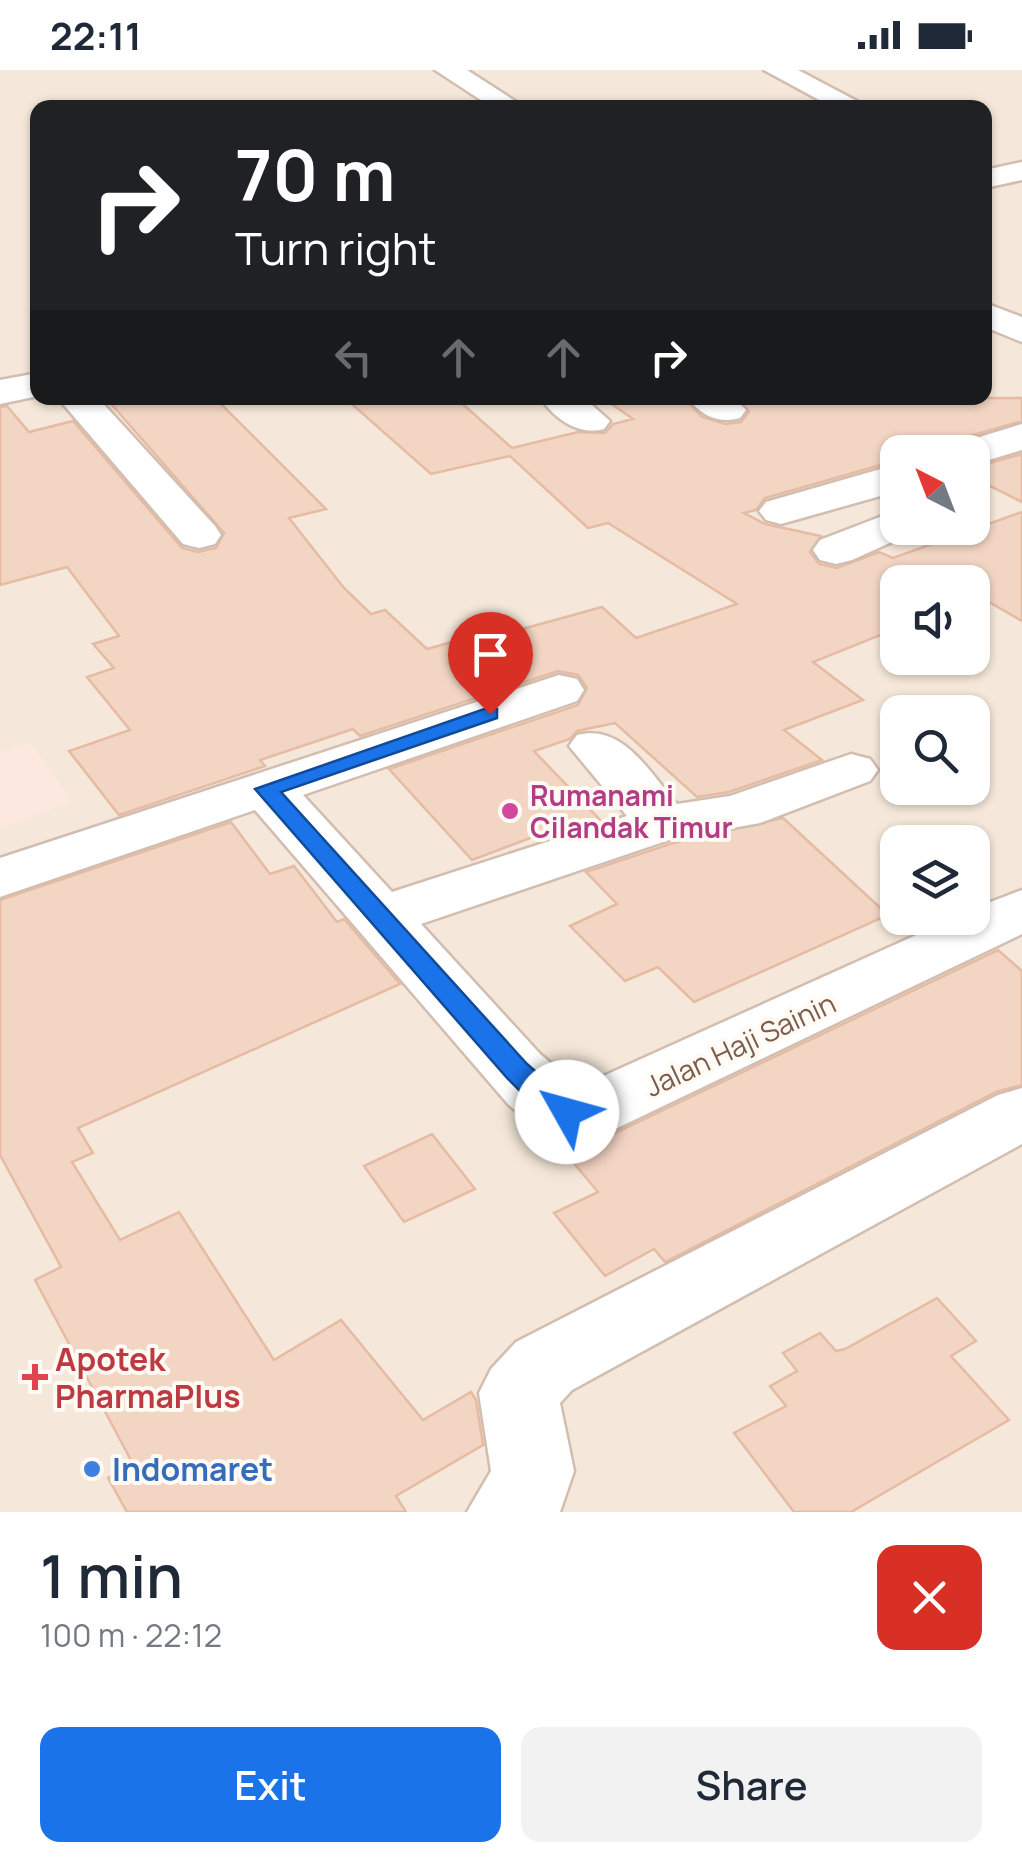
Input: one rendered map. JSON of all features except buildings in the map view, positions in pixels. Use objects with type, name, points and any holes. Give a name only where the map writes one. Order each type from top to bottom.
[{"type":"street","points":[[448,70],[499,100]]},
{"type":"street","points":[[777,70],[840,100]]},
{"type":"street","points":[[0,392],[30,386]]},
{"type":"street","points":[[83,405],[199,535]]},
{"type":"street","points":[[990,447],[1022,436]]},
{"type":"street","points":[[990,484],[1022,474]]},
{"type":"street","points":[[781,511],[880,482]]},
{"type":"street","points":[[836,550],[880,531]]},
{"type":"street","points":[[0,878],[559,690]]},
{"type":"street","points":[[596,746],[663,823]]},
{"type":"street","points":[[384,916],[663,823],[718,818],[851,770]]},
{"type":"street","name":"Jalan Haji Sainin","points":[[267,789],[539,1093],[567,1112],[584,1114],[1022,910]]},
{"type":"street","points":[[510,1512],[533,1478],[530,1440],[518,1404],[526,1380],[574,1347],[1022,1113]]},
{"type":"shaded area","points":[[0,70],[1022,70],[1022,1512],[0,1512]]},
{"type":"shaded area","points":[[30,742],[73,802],[0,828],[0,752]]},
{"type":"place","name":"Rumanami Cilandak Timur","points":[[510,811]]},
{"type":"place","name":"Apotek PharmaPlus","points":[[35,1377]]},
{"type":"place","name":"Indomaret","points":[[92,1469]]},
{"type":"route","points":[[490,714],[267,789],[384,916],[517,1071],[550,1103],[567,1112]]}]
